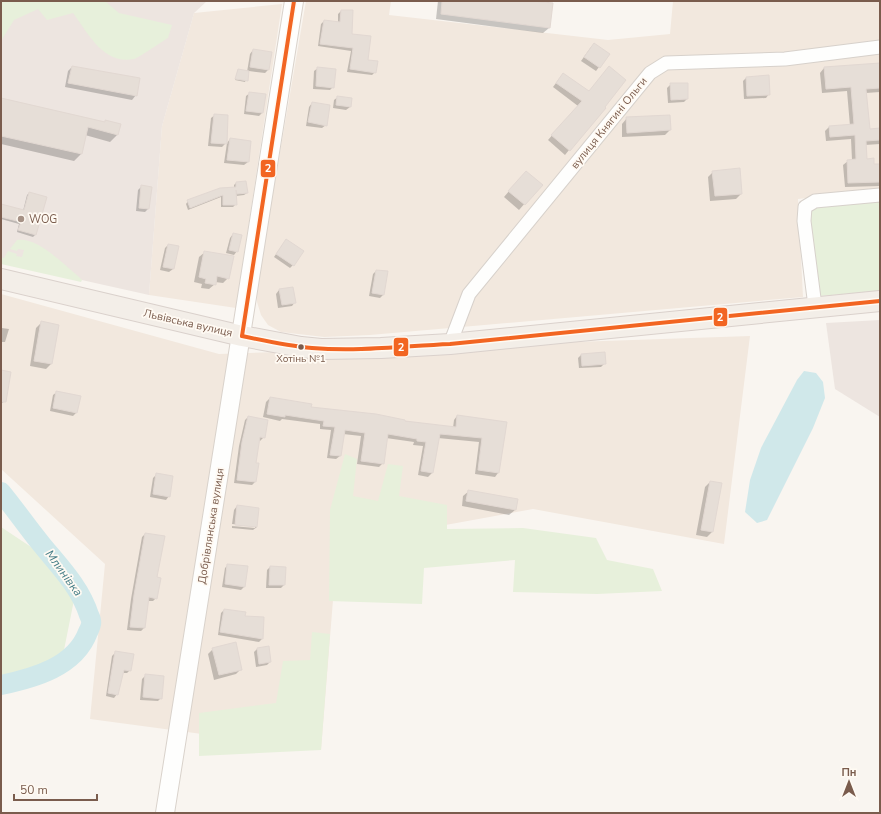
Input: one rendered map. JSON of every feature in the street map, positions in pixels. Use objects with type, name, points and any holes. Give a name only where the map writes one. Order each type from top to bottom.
[{"type":"main road","name":"Львівська вулиця","points":[[1,279],[242,336],[301,347],[321,349],[381,348],[450,344],[815,306],[880,301]]},
{"type":"street","name":"Добрівлянська вулиця","points":[[165,813],[242,336],[294,1]]},
{"type":"street","name":"вулиця Княгині Ольги","points":[[450,344],[469,294],[650,73],[666,63],[785,59],[880,47]]},
{"type":"street","points":[[815,306],[804,221],[805,207],[815,201],[880,194]]},
{"type":"shaded area","points":[[1,1],[207,1],[194,13],[162,126],[149,295],[1,262]]},
{"type":"shaded area","points":[[306,1],[391,1],[389,15],[608,40],[670,34],[673,1],[880,1],[880,190],[798,199],[803,297],[370,335],[324,337],[281,332],[268,325],[261,315],[257,302],[257,286]]},
{"type":"shaded area","points":[[282,4],[236,308],[149,295],[162,126],[194,13]]},
{"type":"shaded area","points":[[1,294],[219,354],[750,336],[724,544],[533,509],[429,528],[339,525],[321,750],[90,719],[105,564],[1,469]]},
{"type":"shaded area","points":[[880,320],[880,417],[835,389],[826,323]]},
{"type":"green space","points":[[1,1],[105,1],[119,13],[172,25],[168,38],[137,58],[123,60],[105,52],[98,46],[73,13],[47,20],[38,9],[14,20],[1,41]]},
{"type":"green space","points":[[880,200],[880,291],[820,296],[810,212],[817,206]]},
{"type":"green space","points":[[17,240],[25,240],[50,252],[78,276],[82,280],[81,282],[1,264],[1,258],[4,258],[8,251],[17,254],[16,256],[22,257],[24,250],[18,249],[17,251],[10,249]]},
{"type":"green space","points":[[345,454],[357,459],[353,496],[378,501],[388,464],[403,466],[399,496],[447,505],[447,529],[523,528],[596,538],[607,560],[653,569],[662,591],[597,594],[513,592],[515,560],[424,568],[422,604],[329,601],[330,510]]},
{"type":"green space","points":[[1,527],[49,559],[74,600],[63,655],[1,680]]},
{"type":"green space","points":[[312,632],[330,634],[321,750],[199,756],[199,713],[276,703],[283,661],[310,660]]},
{"type":"water","points":[[804,371],[816,373],[823,382],[825,398],[813,428],[767,520],[757,523],[745,512],[750,480],[761,448],[797,380]]},
{"type":"building","points":[[442,1],[533,1],[553,3],[550,28],[441,14]]},
{"type":"building","points":[[341,10],[353,10],[352,34],[371,36],[368,60],[378,61],[376,73],[350,69],[353,48],[320,44],[324,20],[340,22]]},
{"type":"building","points":[[594,43],[610,54],[600,68],[584,57]]},
{"type":"building","points":[[253,49],[272,52],[269,70],[250,67]]},
{"type":"building","points":[[880,63],[880,88],[866,89],[870,129],[880,128],[880,140],[866,141],[867,159],[874,158],[874,164],[880,164],[880,182],[848,183],[847,160],[856,159],[855,135],[830,137],[829,126],[854,124],[851,87],[826,89],[824,67]]},
{"type":"building","points":[[72,66],[140,78],[137,96],[68,83]]},
{"type":"building","points":[[609,66],[626,80],[605,107],[606,108],[570,151],[551,135],[582,101],[556,83],[563,73],[589,91]]},
{"type":"building","points":[[317,67],[336,69],[334,88],[316,86]]},
{"type":"building","points":[[238,69],[249,71],[248,81],[235,79]]},
{"type":"building","points":[[769,75],[770,95],[747,96],[746,77]]},
{"type":"building","points":[[670,83],[688,83],[688,99],[671,100]]},
{"type":"building","points":[[249,92],[266,94],[263,113],[246,111]]},
{"type":"building","points":[[337,96],[352,98],[351,107],[336,105]]},
{"type":"building","points":[[1,98],[105,122],[105,120],[121,124],[118,135],[88,127],[82,154],[1,136]]},
{"type":"building","points":[[312,102],[330,105],[327,126],[308,122]]},
{"type":"building","points":[[214,114],[228,115],[227,144],[211,143]]},
{"type":"building","points":[[670,115],[671,130],[627,133],[626,117]]},
{"type":"building","points":[[230,138],[251,141],[249,162],[227,160]]},
{"type":"building","points":[[740,168],[742,194],[715,196],[712,171]]},
{"type":"building","points":[[526,171],[543,185],[525,205],[508,191]]},
{"type":"building","points":[[246,181],[248,193],[237,194],[236,190],[237,205],[223,205],[223,195],[190,208],[187,200],[220,188],[236,187],[236,182]]},
{"type":"building","points":[[141,185],[152,187],[149,209],[139,208]]},
{"type":"building","points":[[29,192],[47,197],[36,235],[18,230],[21,222],[1,217],[1,204],[24,210]]},
{"type":"building","points":[[233,233],[242,235],[238,252],[229,250]]},
{"type":"building","points":[[286,239],[304,251],[294,266],[276,254]]},
{"type":"building","points":[[168,244],[179,246],[174,269],[163,267]]},
{"type":"building","points":[[204,251],[234,256],[229,279],[217,276],[216,285],[205,283],[206,279],[199,277]]},
{"type":"building","points":[[376,270],[388,271],[384,295],[372,293]]},
{"type":"building","points":[[293,287],[296,303],[282,305],[279,289]]},
{"type":"building","points":[[41,321],[59,325],[52,364],[34,361]]},
{"type":"building","points":[[605,352],[606,364],[582,366],[581,354]]},
{"type":"building","points":[[1,370],[11,372],[6,402],[1,402]]},
{"type":"building","points":[[56,391],[81,396],[77,413],[53,408]]},
{"type":"building","points":[[270,397],[312,404],[311,407],[376,414],[405,421],[456,427],[457,415],[507,422],[499,473],[478,470],[482,438],[440,434],[433,473],[421,471],[426,442],[417,441],[417,439],[388,434],[384,464],[361,461],[365,433],[345,430],[341,456],[330,455],[335,427],[323,426],[324,421],[285,415],[285,417],[267,414]]},
{"type":"building","points":[[248,416],[268,420],[265,438],[260,437],[256,463],[259,463],[256,482],[237,480],[242,442]]},
{"type":"building","points":[[156,473],[173,476],[170,497],[153,494]]},
{"type":"building","points":[[710,481],[722,483],[713,532],[701,530]]},
{"type":"building","points":[[468,490],[518,499],[516,510],[466,501]]},
{"type":"building","points":[[237,505],[259,508],[257,527],[235,525]]},
{"type":"building","points":[[145,533],[165,536],[157,577],[161,578],[157,599],[149,597],[145,628],[130,627],[134,595]]},
{"type":"building","points":[[227,564],[248,566],[245,587],[225,584]]},
{"type":"building","points":[[270,566],[286,567],[285,585],[269,585]]},
{"type":"building","points":[[224,609],[246,612],[245,616],[264,617],[263,639],[220,632]]},
{"type":"building","points":[[236,642],[242,670],[219,675],[212,648]]},
{"type":"building","points":[[269,646],[271,662],[259,664],[257,648]]},
{"type":"building","points":[[115,651],[134,654],[131,671],[124,670],[118,695],[108,693]]},
{"type":"building","points":[[145,674],[164,676],[162,699],[143,697]]},
{"type":"waterway","name":"Млинівка","points":[[1,492],[75,586],[85,605],[91,622],[90,628],[82,644],[74,654],[63,662],[52,669],[27,679],[1,685]]},
{"type":"transit line","name":"2","points":[[242,336],[294,1]]},
{"type":"transit line","name":"2","points":[[242,336],[285,345],[312,348],[381,348],[450,344],[880,301]]},
{"type":"place","name":"WOG","points":[[21,219]]},
{"type":"place","name":"Хотінь №1","points":[[301,347]]}]
